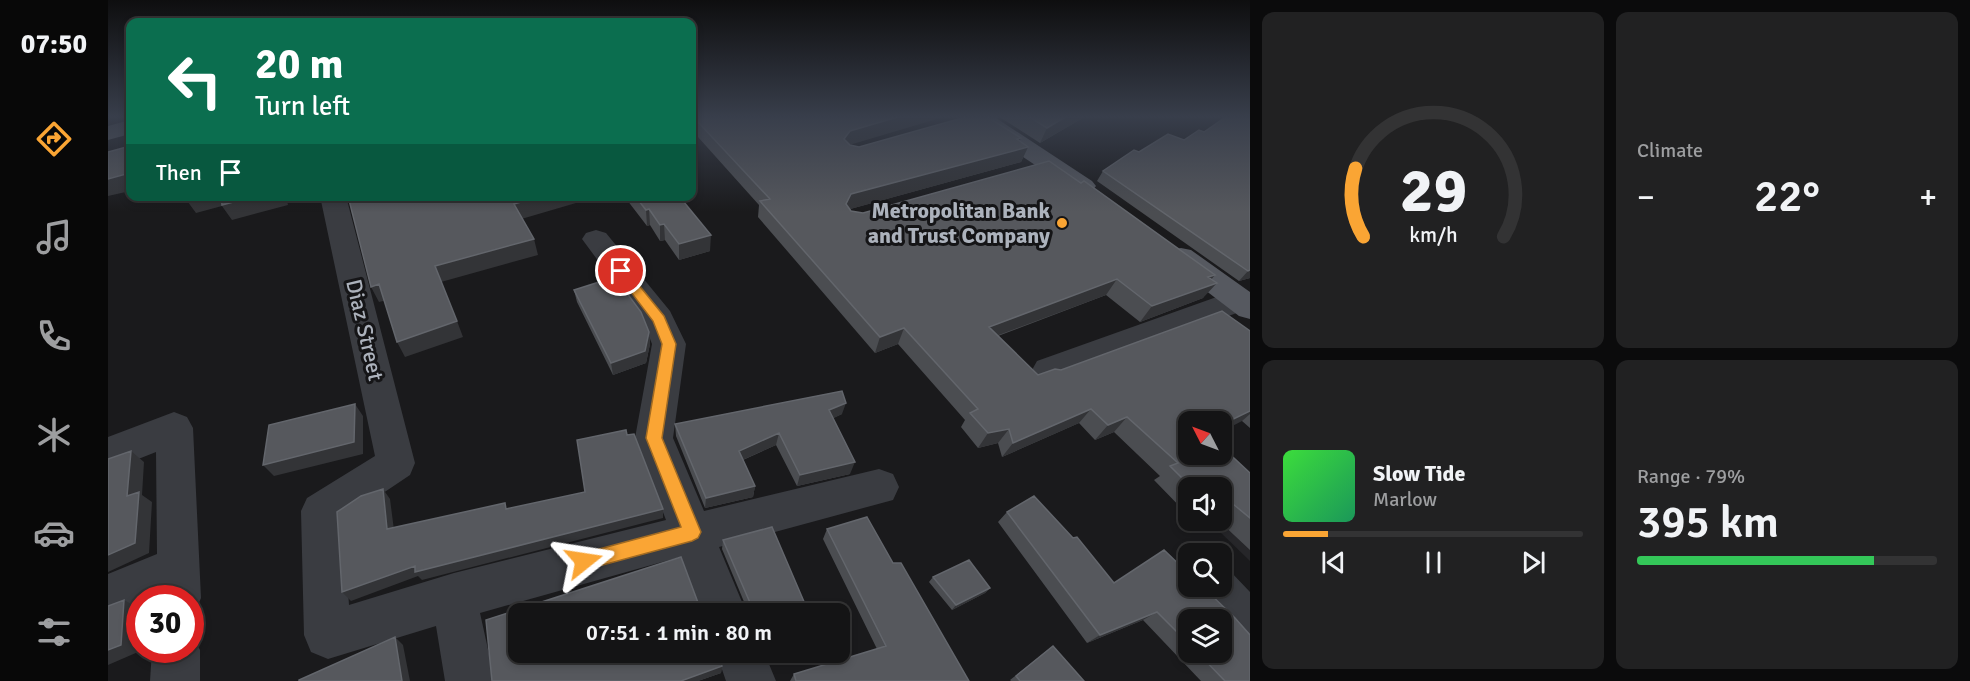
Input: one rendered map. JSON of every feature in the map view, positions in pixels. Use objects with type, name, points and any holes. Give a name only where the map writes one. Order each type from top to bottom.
[{"type":"main road","points":[[1024,148],[1051,163],[1108,204]]},
{"type":"main road","points":[[1164,244],[1245,304]]},
{"type":"street","points":[[1014,174],[1051,163]]},
{"type":"street","name":"Diaz Street","points":[[334,201],[396,463],[322,511],[328,635],[454,596]]},
{"type":"street","points":[[596,239],[659,319],[669,344],[654,438],[720,603]]},
{"type":"street","points":[[1049,370],[1245,304]]},
{"type":"street","points":[[108,454],[174,428],[178,582],[108,597]]},
{"type":"street","points":[[470,681],[454,596],[692,532],[879,487]]},
{"type":"street","points":[[1223,597],[1250,625]]},
{"type":"street","points":[[175,681],[176,663]]},
{"type":"street","points":[[744,663],[751,681]]},
{"type":"shaded area","points":[[1250,510],[1250,561],[1219,531],[1232,531],[1232,520]]},
{"type":"building","points":[[126,148],[126,174],[108,179],[108,152]]},
{"type":"building","points":[[722,148],[1025,148],[851,194],[846,204],[851,211],[863,213],[1049,161],[1081,183],[1084,181],[1215,275],[1208,277],[1217,283],[1152,306],[1117,279],[989,327],[1038,375],[1055,369],[1061,370],[1222,311],[1250,331],[1250,411],[1232,420],[1232,411],[1178,411],[1178,463],[1127,417],[1108,425],[1091,409],[1013,443],[1009,429],[988,433],[970,413],[978,409],[904,328],[880,337],[760,201],[770,199]]},
{"type":"building","points":[[1146,148],[1250,148],[1250,270],[1248,271],[1103,171],[1134,150],[1139,152]]},
{"type":"building","points":[[222,201],[237,201],[222,205]]},
{"type":"building","points":[[349,201],[524,201],[514,204],[534,239],[435,266],[457,321],[397,342],[379,284],[371,287]]},
{"type":"building","points":[[639,201],[683,201],[711,235],[679,244],[664,224],[660,225],[649,209],[646,210]]},
{"type":"building","points":[[615,277],[641,312],[649,332],[645,351],[611,363],[574,290]]},
{"type":"building","points":[[842,391],[846,403],[829,410],[855,462],[800,475],[779,433],[739,451],[755,486],[706,498],[675,424]]},
{"type":"building","points":[[355,404],[354,442],[263,465],[269,425]]},
{"type":"building","points":[[626,430],[627,435],[634,434],[663,509],[415,572],[415,566],[342,592],[337,512],[361,496],[383,489],[387,529],[505,503],[506,509],[585,492],[577,440]]},
{"type":"building","points":[[131,451],[127,496],[139,492],[135,543],[108,555],[108,459]]},
{"type":"building","points":[[1232,456],[1250,473],[1250,518],[1232,504],[1232,477],[1181,477],[1170,466],[1178,463],[1178,465],[1232,465]]},
{"type":"building","points":[[1034,496],[1073,538],[1077,537],[1114,583],[1164,550],[1178,563],[1178,597],[1213,597],[1226,609],[1178,609],[1178,633],[1157,612],[1100,635],[1007,512]]},
{"type":"building","points":[[867,517],[893,563],[901,563],[969,681],[796,681],[794,674],[830,663],[850,663],[850,657],[886,646],[827,529]]},
{"type":"building","points":[[772,527],[805,603],[750,603],[723,540]]},
{"type":"building","points":[[681,557],[698,603],[539,603]]},
{"type":"building","points":[[969,560],[990,588],[956,605],[933,577]]},
{"type":"building","points":[[124,600],[121,645],[108,650],[108,606]]},
{"type":"building","points":[[508,613],[508,663],[721,663],[722,666],[681,681],[492,681],[486,620]]},
{"type":"building","points":[[1232,615],[1250,635],[1250,681],[1225,681],[1208,663],[1232,663]]},
{"type":"building","points":[[395,637],[402,681],[299,681],[299,680]]},
{"type":"building","points":[[1053,646],[1084,681],[1020,681],[1016,676]]},
{"type":"place","name":"Metropolitan Bank and Trust Company","points":[[1062,223]]},
{"type":"route","points":[[584,561],[692,532],[654,438],[669,344],[659,319],[621,271]]}]
